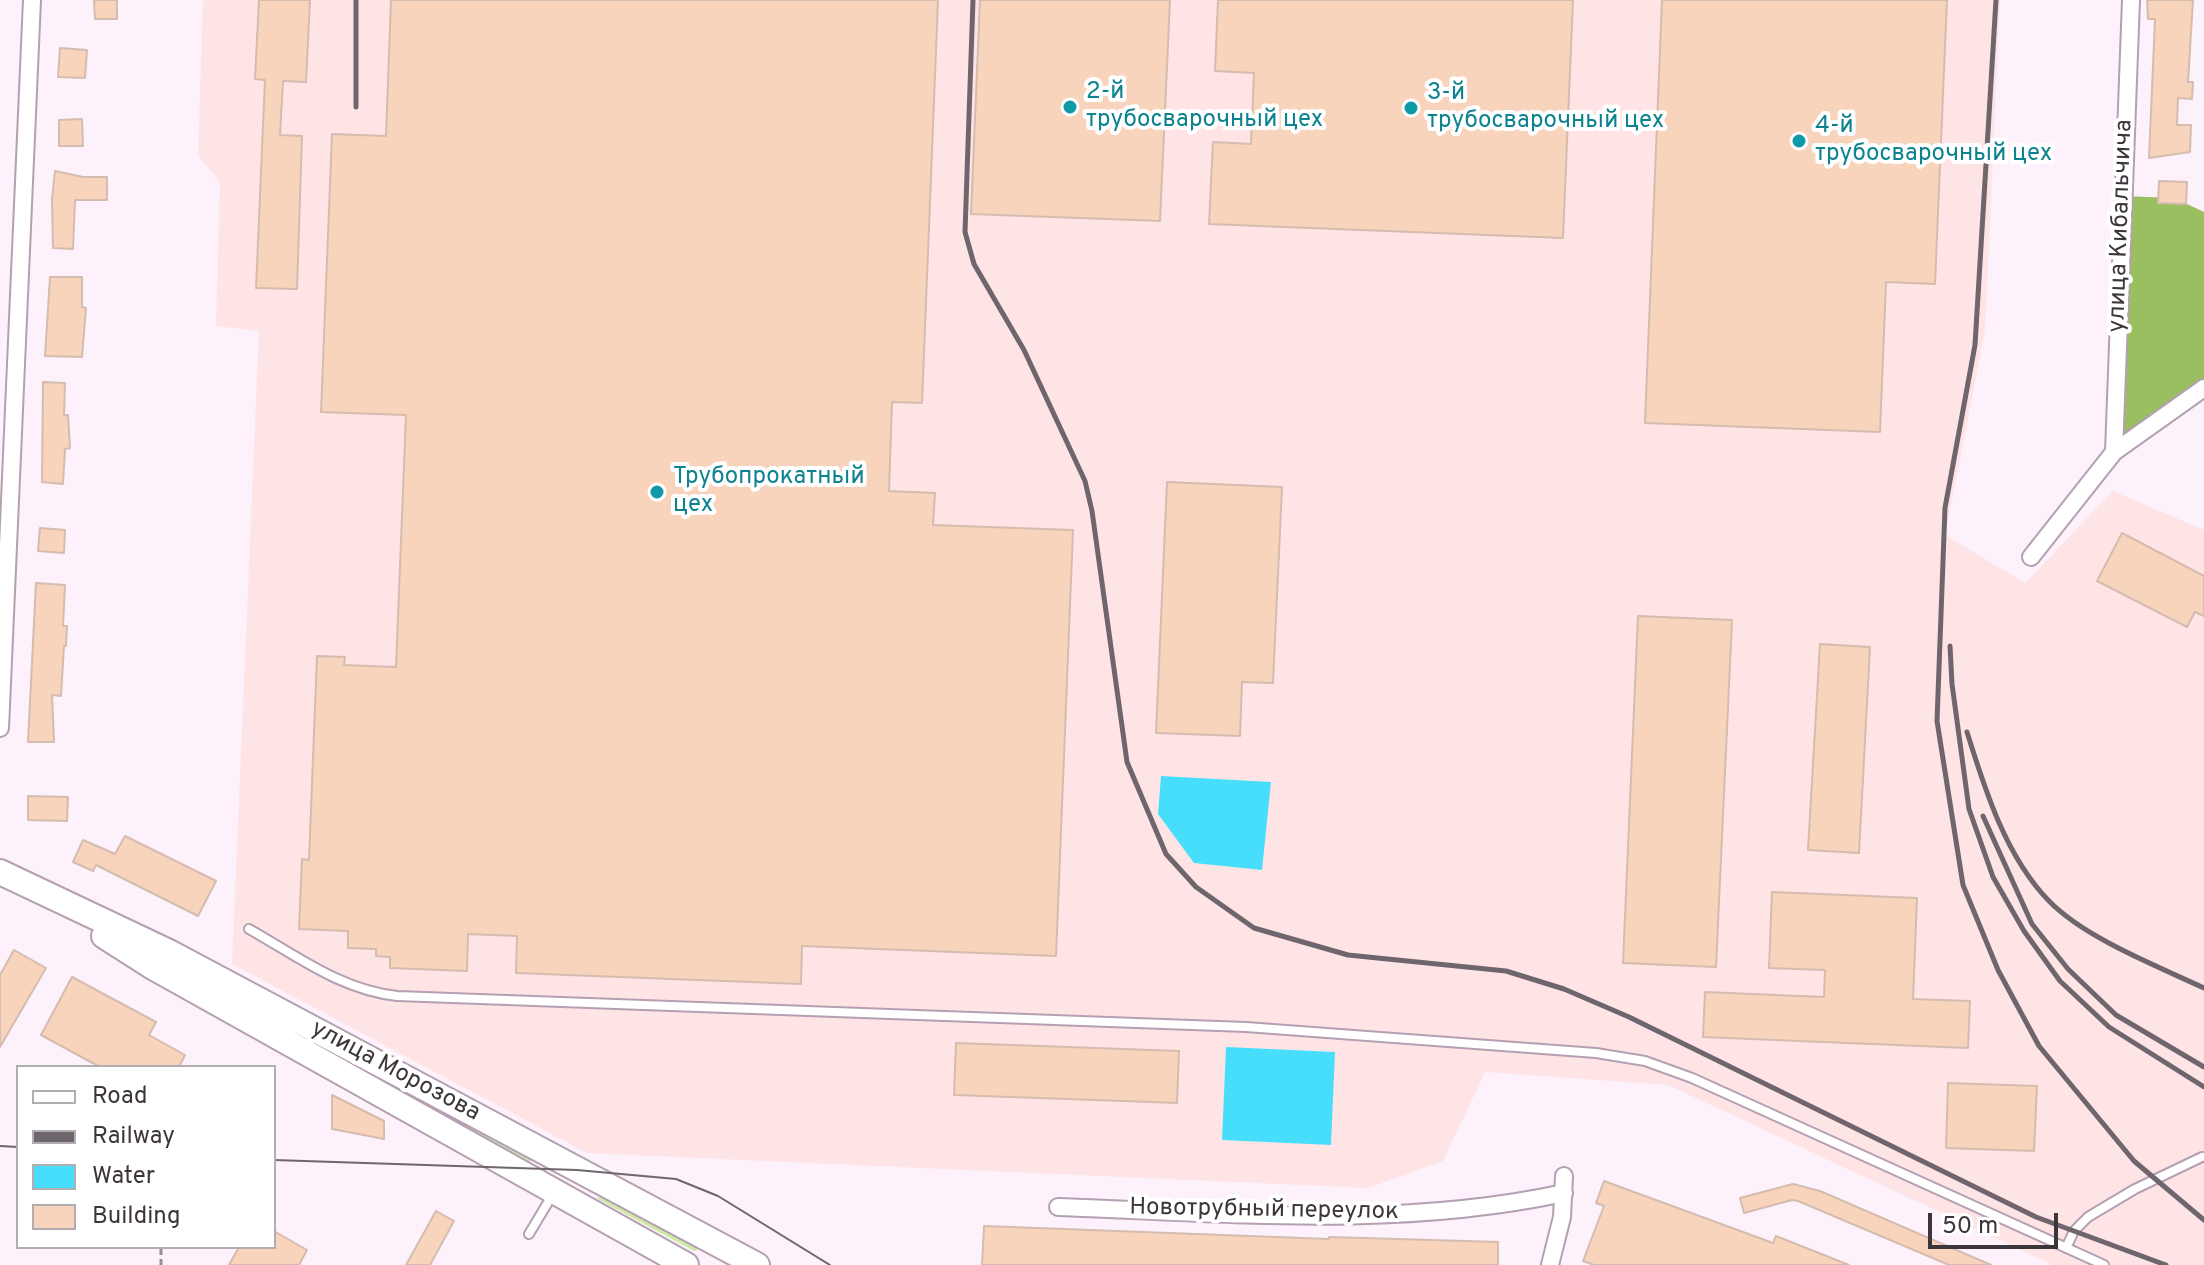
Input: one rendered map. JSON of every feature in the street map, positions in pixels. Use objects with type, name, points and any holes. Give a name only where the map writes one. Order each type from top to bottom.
[{"type":"main road","name":"улица Морозова","points":[[0,872],[171,953],[718,1256],[757,1265]]},
{"type":"main road","name":"улица Морозова","points":[[28,887],[151,966],[686,1265]]},
{"type":"street","points":[[0,728],[32,0]]},
{"type":"street","name":"улица Кибальчича","points":[[2114,452],[2131,0]]},
{"type":"street","points":[[2031,557],[2114,452],[2204,388]]},
{"type":"street","name":"Новотрубный переулок","points":[[1058,1207],[1355,1217],[1508,1205],[1564,1184],[1562,1217],[1550,1265]]},
{"type":"lane","points":[[249,929],[350,986],[397,996],[1246,1027],[1624,1057],[1662,1066],[1692,1078],[2104,1265]]},
{"type":"lane","points":[[2066,1248],[2074,1231],[2088,1217],[2135,1189],[2202,1157]]},
{"type":"lane","points":[[529,1234],[555,1192]]},
{"type":"shaded area","points":[[203,0],[2000,0],[1985,331],[1945,535],[2025,583],[2113,491],[2204,530],[2204,1265],[2053,1265],[1668,1085],[1485,1072],[1443,1161],[1368,1188],[587,1153],[232,964],[259,331],[216,326],[220,182],[198,156]]},
{"type":"green space","points":[[2123,196],[2174,198],[2204,212],[2204,388],[2114,452]]},
{"type":"green space","points":[[324,1042],[543,1161],[529,1161],[320,1051]]},
{"type":"green space","points":[[609,1196],[701,1248],[694,1251],[596,1198]]},
{"type":"water","points":[[1161,776],[1271,782],[1262,870],[1194,863],[1158,814]]},
{"type":"water","points":[[1226,1047],[1335,1052],[1331,1145],[1222,1140]]},
{"type":"building","points":[[94,0],[117,0],[117,19],[95,19]]},
{"type":"building","points":[[259,0],[310,0],[306,82],[283,81],[280,135],[302,136],[297,289],[256,288],[265,80],[255,79]]},
{"type":"building","name":"Трубопрокатный цех","points":[[391,0],[938,0],[922,403],[892,402],[889,491],[935,493],[933,525],[1073,530],[1056,956],[802,946],[801,984],[516,973],[517,936],[468,934],[467,971],[390,968],[390,957],[376,956],[376,949],[348,948],[348,931],[299,929],[302,859],[309,860],[317,656],[345,657],[344,665],[396,667],[406,415],[321,412],[332,134],[386,136]]},
{"type":"building","name":"2-й трубосварочный цех","points":[[980,0],[1170,0],[1160,221],[971,214]]},
{"type":"building","name":"3-й трубосварочный цех","points":[[1218,0],[1573,0],[1563,238],[1209,224],[1213,142],[1251,144],[1254,73],[1215,71]]},
{"type":"building","name":"4-й трубосварочный цех","points":[[1662,0],[1947,0],[1935,284],[1886,282],[1880,432],[1645,423]]},
{"type":"building","points":[[2147,0],[2193,0],[2188,82],[2193,82],[2192,99],[2178,98],[2177,125],[2191,125],[2190,152],[2149,158],[2155,19],[2148,19]]},
{"type":"building","points":[[60,48],[87,50],[85,78],[58,77]]},
{"type":"building","points":[[82,119],[83,146],[59,146],[59,120]]},
{"type":"building","points":[[55,171],[83,177],[107,177],[107,200],[75,200],[73,249],[53,248]]},
{"type":"building","points":[[2159,181],[2187,182],[2186,204],[2158,203]]},
{"type":"building","points":[[50,277],[82,277],[82,307],[86,308],[82,357],[45,356]]},
{"type":"building","points":[[43,382],[65,383],[64,415],[68,415],[70,448],[65,449],[63,484],[42,482]]},
{"type":"building","points":[[1167,482],[1282,487],[1273,683],[1242,682],[1240,736],[1156,733]]},
{"type":"building","points":[[40,528],[65,530],[64,553],[38,551]]},
{"type":"building","points":[[2122,533],[2204,576],[2204,616],[2195,612],[2187,627],[2097,581]]},
{"type":"building","points":[[36,583],[65,585],[63,626],[67,626],[61,696],[52,695],[54,742],[28,742]]},
{"type":"building","points":[[1638,616],[1732,620],[1716,967],[1623,963]]},
{"type":"building","points":[[1820,644],[1870,647],[1859,853],[1808,850]]},
{"type":"building","points":[[28,796],[68,797],[67,821],[28,820]]},
{"type":"building","points":[[125,836],[216,881],[198,916],[96,865],[93,871],[73,862],[83,840],[115,854]]},
{"type":"building","points":[[1772,892],[1917,898],[1913,999],[1970,1001],[1968,1048],[1703,1037],[1705,992],[1824,997],[1825,970],[1769,968]]},
{"type":"building","points":[[14,950],[46,968],[0,1047],[0,975]]},
{"type":"building","points":[[72,977],[156,1022],[149,1035],[185,1055],[180,1065],[96,1065],[41,1035]]},
{"type":"building","points":[[956,1043],[1179,1051],[1177,1103],[954,1095]]},
{"type":"building","points":[[1948,1083],[2037,1086],[2034,1151],[1946,1148]]},
{"type":"building","points":[[332,1095],[384,1121],[384,1139],[332,1129]]},
{"type":"building","points":[[1604,1181],[1773,1243],[1776,1236],[1849,1265],[1594,1265],[1583,1261],[1604,1206],[1596,1203]]},
{"type":"building","points":[[1793,1184],[1820,1191],[1991,1265],[1949,1265],[1798,1201],[1744,1213],[1740,1198]]},
{"type":"building","points":[[436,1211],[454,1221],[430,1265],[406,1265]]},
{"type":"building","points":[[984,1226],[1498,1242],[1498,1265],[982,1265]]},
{"type":"building","points":[[276,1232],[307,1250],[299,1265],[229,1265],[238,1249],[276,1249]]},
{"type":"tram line","points":[[0,1146],[16,1147]]},
{"type":"tram line","points":[[276,1160],[577,1170],[676,1179],[718,1196],[830,1265]]},
{"type":"railway","points":[[356,0],[356,107]]},
{"type":"railway","points":[[973,0],[965,232],[974,264],[1024,350],[1085,481],[1092,511],[1127,762],[1166,854],[1196,887],[1254,928],[1348,955],[1506,971],[1564,989],[1629,1017],[2036,1217],[2166,1265]]},
{"type":"railway","points":[[1996,0],[1975,345],[1945,508],[1937,721],[1963,885],[1998,970],[2039,1046],[2134,1161],[2204,1220]]},
{"type":"railway","points":[[1950,646],[1952,684],[1969,809],[1993,877],[2024,931],[2060,981],[2109,1027],[2204,1087]]},
{"type":"railway","points":[[1967,732],[2009,843],[2049,901],[2101,939],[2204,988]]},
{"type":"railway","points":[[1983,816],[2032,924],[2068,969],[2116,1015],[2204,1067]]},
{"type":"place","name":"2-й трубосварочный цех","points":[[1070,107]]},
{"type":"place","name":"3-й трубосварочный цех","points":[[1411,108]]},
{"type":"place","name":"4-й трубосварочный цех","points":[[1799,141]]},
{"type":"place","name":"Трубопрокатный цех","points":[[657,492]]}]
